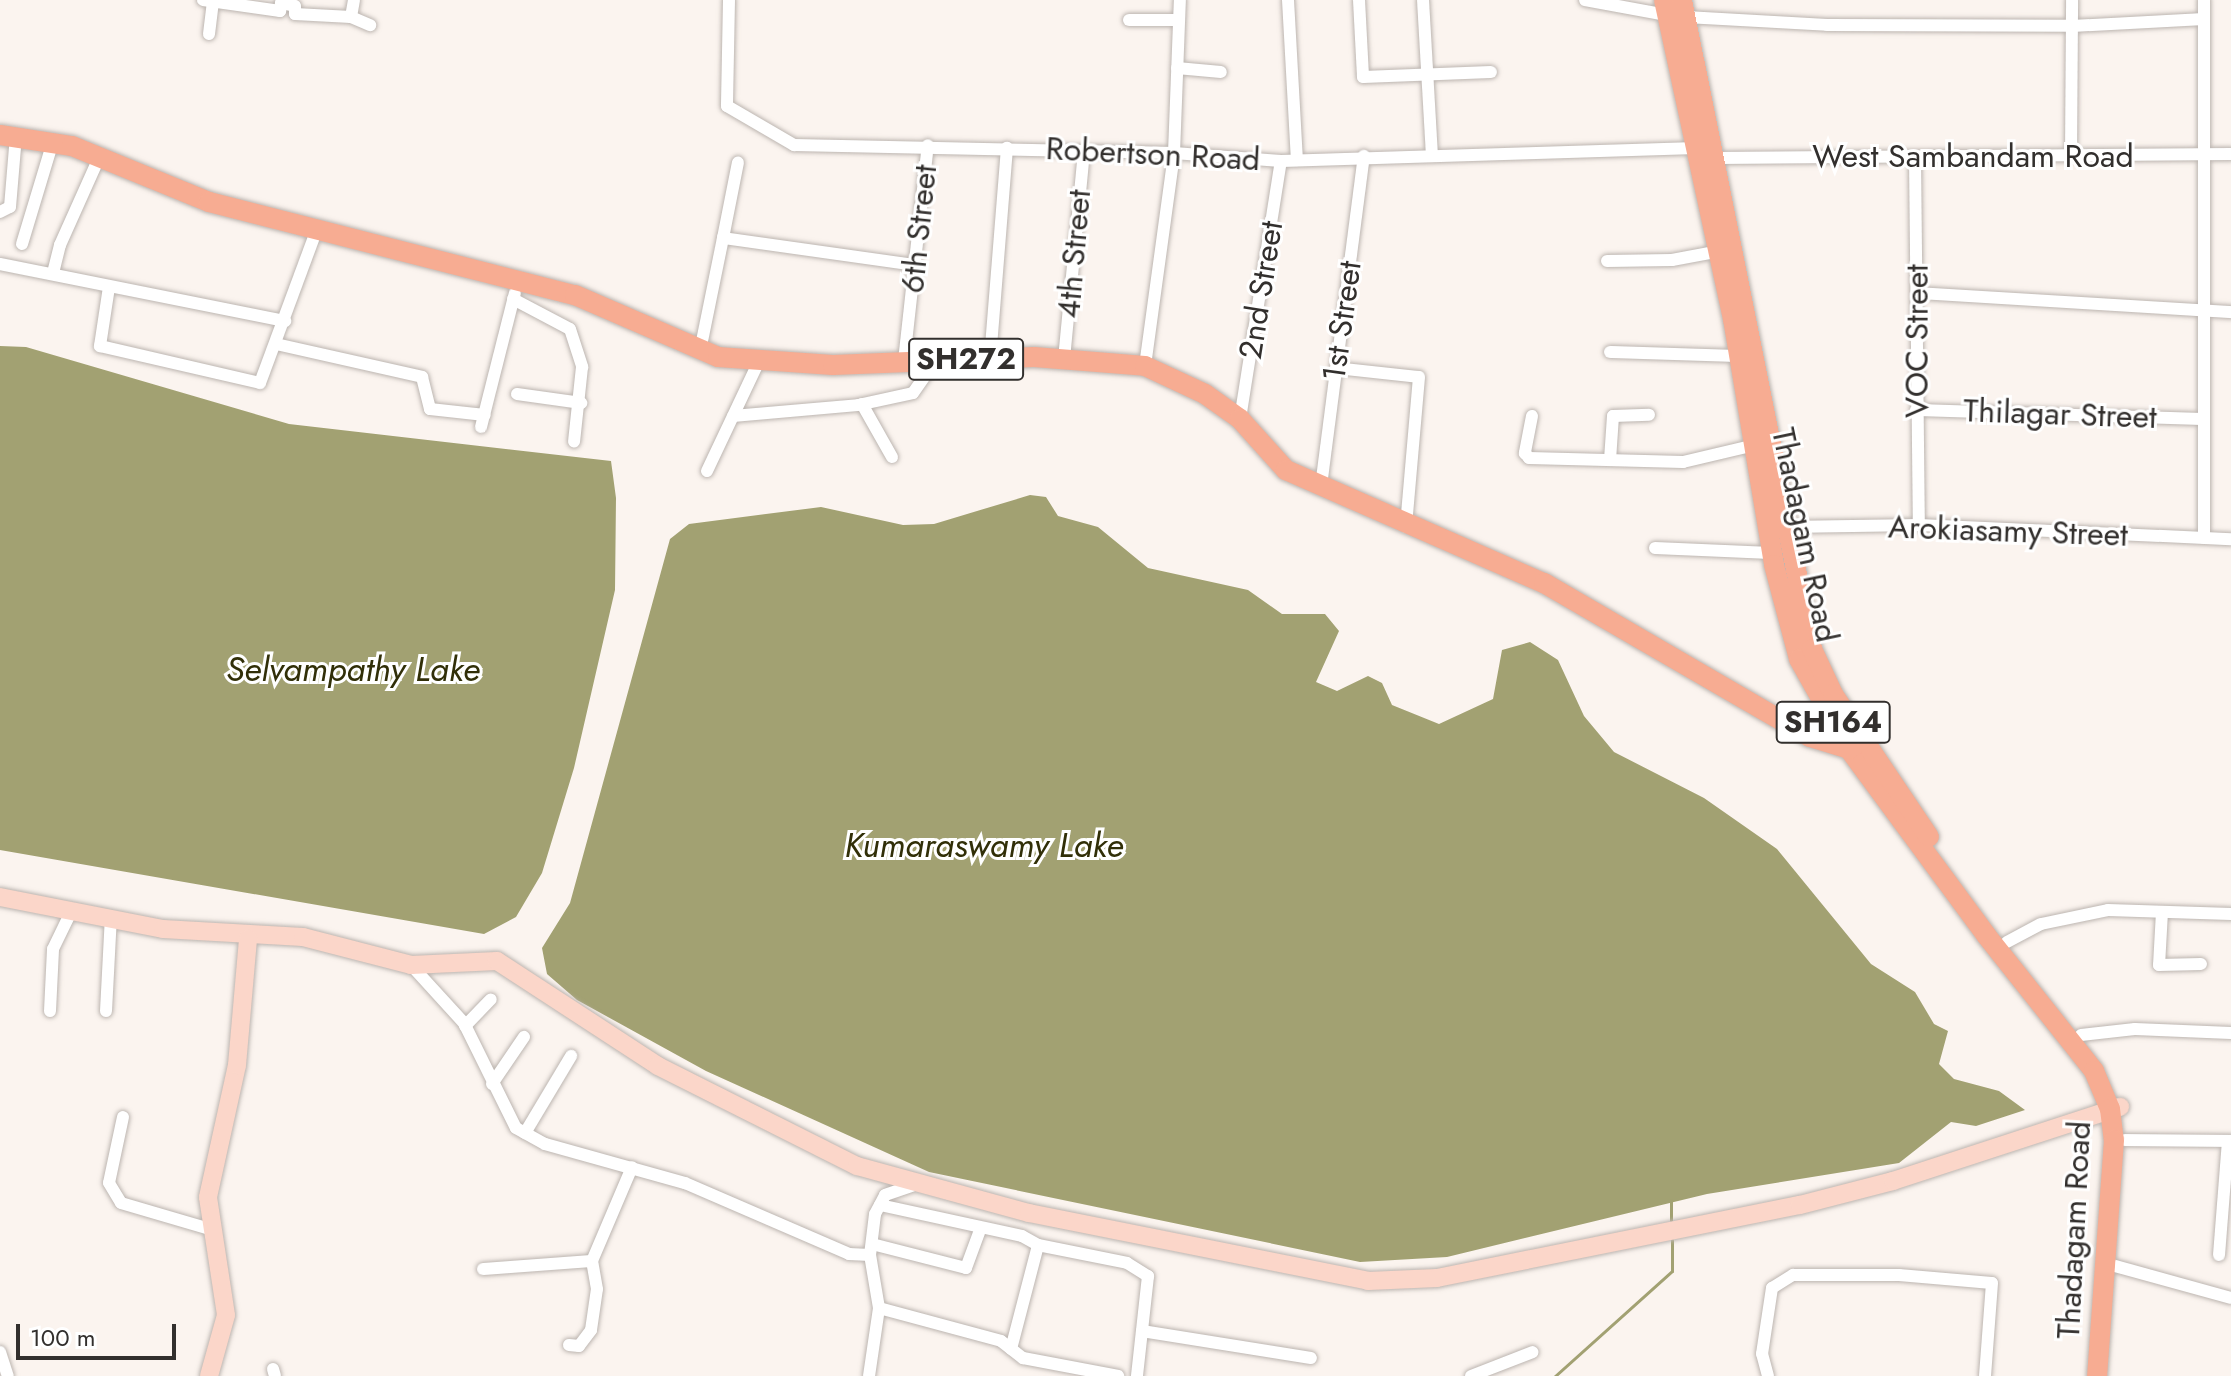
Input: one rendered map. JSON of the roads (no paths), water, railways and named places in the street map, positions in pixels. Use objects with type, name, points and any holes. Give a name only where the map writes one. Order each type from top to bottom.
[{"type":"main road","name":"Thadagam Road","points":[[1675,8],[1696,148],[1720,251],[1771,553],[1799,659],[1986,935],[2094,1071],[2115,1108]]},
{"type":"main road","name":"Thadagam Road","points":[[1675,8],[1716,158],[1812,649],[1856,744],[2081,1035],[2107,1074],[2119,1135],[2108,1376]]},
{"type":"main road","name":"SH272","points":[[8,135],[53,141],[209,202],[515,290],[575,295],[700,351],[759,361],[1064,359],[1145,366],[1205,394],[1240,419],[1286,470],[1406,526],[1544,583],[1810,737],[1856,744]]},
{"type":"main road","name":"Thadagam Road","points":[[2097,1376],[2119,1135]]},
{"type":"street","points":[[209,34],[209,0],[280,11],[281,3],[295,6],[295,14],[351,17],[370,25]]},
{"type":"street","points":[[351,17],[354,0]]},
{"type":"street","name":"Robertson Road","points":[[729,0],[727,106],[794,145],[1084,150],[1281,161],[1696,148]]},
{"type":"street","points":[[1145,366],[1174,153],[1180,0]]},
{"type":"street","points":[[1288,0],[1297,160]]},
{"type":"street","points":[[1359,0],[1363,77],[1491,72]]},
{"type":"street","points":[[1423,0],[1432,154]]},
{"type":"street","points":[[1585,0],[1827,25],[2072,26],[2204,19]]},
{"type":"street","points":[[2071,156],[2072,0]]},
{"type":"street","points":[[2204,0],[2204,538]]},
{"type":"street","points":[[1129,20],[1179,20]]},
{"type":"street","points":[[1177,68],[1221,72]]},
{"type":"street","points":[[0,212],[10,207],[8,135]]},
{"type":"street","points":[[22,244],[53,141]]},
{"type":"street","name":"6th Street","points":[[904,361],[928,145]]},
{"type":"street","points":[[990,359],[1007,148]]},
{"type":"street","points":[[1696,148],[1716,158]]},
{"type":"street","name":"4th Street","points":[[1064,359],[1084,150]]},
{"type":"street","name":"West Sambandam Road","points":[[1716,158],[2231,154]]},
{"type":"street","name":"1st Street","points":[[1321,486],[1364,156]]},
{"type":"street","name":"VOC Street","points":[[1915,157],[1919,525]]},
{"type":"street","points":[[53,273],[60,245],[99,158]]},
{"type":"street","name":"2nd Street","points":[[1240,419],[1281,161]]},
{"type":"street","points":[[700,351],[738,162]]},
{"type":"street","points":[[109,287],[100,346],[260,383],[316,232]]},
{"type":"street","points":[[723,238],[915,265]]},
{"type":"street","points":[[1607,261],[1672,260],[1720,251]]},
{"type":"street","points":[[0,264],[285,321]]},
{"type":"street","points":[[276,344],[422,377],[430,409],[483,421],[515,290],[570,329],[582,367],[581,403],[574,442]]},
{"type":"street","points":[[1918,293],[2231,312]]},
{"type":"street","points":[[1610,352],[1739,356]]},
{"type":"street","points":[[733,416],[862,404],[913,393],[936,360]]},
{"type":"street","points":[[707,471],[759,361]]},
{"type":"street","points":[[1336,368],[1419,377],[1406,526]]},
{"type":"street","points":[[517,394],[581,403]]},
{"type":"street","points":[[862,404],[892,457]]},
{"type":"street","name":"Thilagar Street","points":[[1916,410],[2204,419]]},
{"type":"street","points":[[1610,460],[1613,416],[1649,415]]},
{"type":"street","points":[[1532,416],[1526,457],[1683,462],[1755,445]]},
{"type":"street","name":"Arokiasamy Street","points":[[1786,527],[1919,525],[2231,539]]},
{"type":"street","points":[[1655,548],[1771,553]]},
{"type":"street","points":[[0,897],[71,912],[248,938],[314,939],[411,965],[497,961],[670,1072],[857,1166],[1029,1213],[1368,1281],[1437,1278],[1800,1205],[1893,1181],[2115,1108]]},
{"type":"street","points":[[50,1011],[53,949],[71,912]]},
{"type":"street","points":[[2162,912],[2159,965],[2201,964]]},
{"type":"street","points":[[2007,942],[2074,915],[2162,912],[2231,914]]},
{"type":"street","points":[[106,1011],[111,917]]},
{"type":"street","points":[[209,1376],[226,1315],[208,1197],[237,1065],[248,938]]},
{"type":"street","points":[[411,965],[465,1026],[516,1128],[545,1144],[685,1183],[849,1254],[871,1250],[966,1268],[980,1230]]},
{"type":"street","points":[[465,1026],[491,999]]},
{"type":"street","points":[[2081,1035],[2135,1029],[2231,1033]]},
{"type":"street","points":[[492,1084],[524,1037]]},
{"type":"street","points":[[525,1133],[571,1056]]},
{"type":"street","points":[[123,1117],[109,1183],[121,1203],[213,1230]]},
{"type":"street","points":[[2119,1135],[2230,1141],[2219,1255]]},
{"type":"street","points":[[569,1345],[579,1346],[591,1330],[597,1289],[592,1261],[632,1167]]},
{"type":"street","points":[[869,1376],[879,1308],[871,1250],[880,1205],[885,1195],[920,1183]]},
{"type":"street","points":[[880,1205],[959,1220],[980,1230],[1022,1236],[1040,1246],[1147,1271],[1137,1376]]},
{"type":"street","points":[[1011,1349],[1040,1246]]},
{"type":"street","points":[[483,1269],[592,1261]]},
{"type":"street","points":[[2115,1266],[2231,1298]]},
{"type":"street","points":[[1768,1376],[1762,1354],[1772,1288],[1793,1275],[1899,1275],[1992,1283],[1985,1376]]},
{"type":"street","points":[[879,1308],[1001,1341],[1023,1358],[1118,1376]]},
{"type":"street","points":[[1142,1331],[1311,1358]]},
{"type":"street","points":[[0,1352],[8,1376]]},
{"type":"street","points":[[1471,1376],[1533,1352]]},
{"type":"water","name":"Selvampathy Lake","points":[[0,346],[26,347],[289,424],[611,461],[616,498],[615,590],[574,768],[542,873],[516,917],[484,934],[0,850]]},
{"type":"water","name":"Kumaraswamy Lake","points":[[1030,495],[1046,497],[1058,516],[1098,527],[1148,568],[1248,590],[1282,614],[1325,614],[1339,631],[1316,682],[1337,691],[1368,676],[1382,683],[1392,705],[1439,724],[1493,699],[1502,650],[1530,642],[1558,660],[1584,716],[1614,752],[1704,798],[1777,849],[1871,964],[1915,992],[1934,1024],[1948,1031],[1939,1064],[1954,1079],[1999,1091],[2025,1110],[1976,1126],[1951,1122],[1899,1163],[1707,1194],[1447,1257],[1360,1262],[929,1172],[706,1071],[577,1000],[547,974],[542,948],[570,903],[670,539],[689,524],[821,507],[903,525],[934,524]]},
{"type":"waterway","points":[[1671,1200],[1671,1220]]},
{"type":"waterway","points":[[1555,1376],[1672,1271],[1672,1240]]}]
